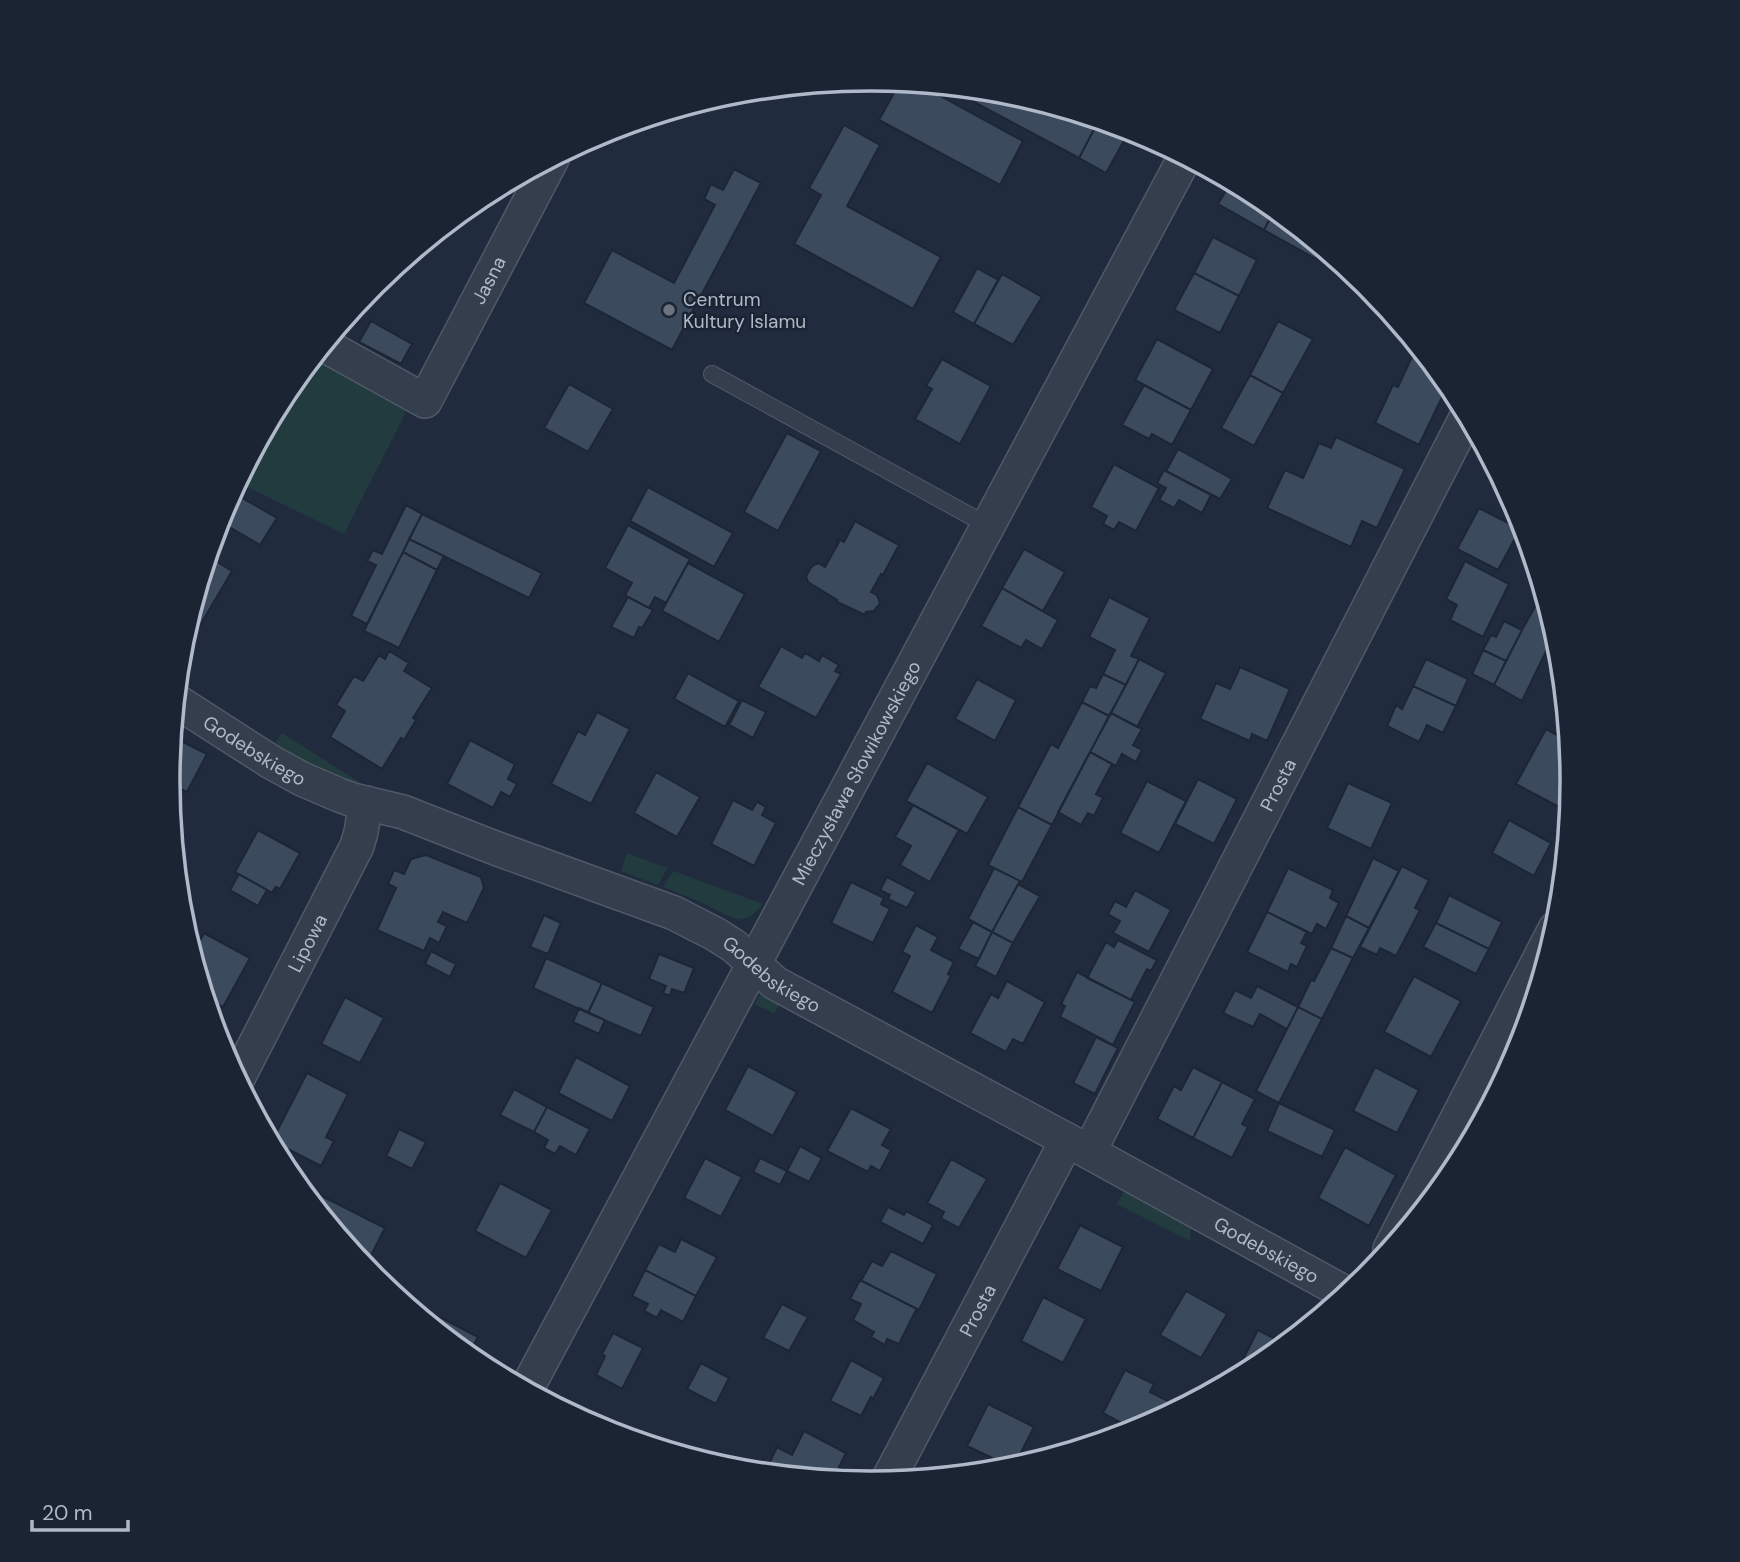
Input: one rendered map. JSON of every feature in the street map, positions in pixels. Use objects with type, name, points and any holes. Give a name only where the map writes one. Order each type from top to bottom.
[{"type":"street","name":"Mieczysława Słowikowskiego","points":[[530,1382],[1181,165]]},
{"type":"street","name":"Jasna","points":[[332,350],[425,401],[545,173]]},
{"type":"street","name":"Prosta","points":[[894,1470],[1078,1146],[1462,426]]},
{"type":"street","name":"Godebskiego","points":[[184,706],[271,762],[339,795],[403,812],[674,913],[724,939],[775,983],[1337,1289]]},
{"type":"street","name":"Lipowa","points":[[243,1068],[357,846],[366,803]]},
{"type":"street","points":[[1412,1207],[1532,974]]},
{"type":"lane","points":[[712,374],[988,525]]},
{"type":"green space","points":[[322,363],[404,405],[405,414],[344,534],[246,487],[272,436]]},
{"type":"green space","points":[[282,733],[367,787],[338,780],[273,746]]},
{"type":"green space","points":[[627,853],[667,868],[658,885],[621,871]]},
{"type":"green space","points":[[673,871],[763,904],[748,917],[741,919],[728,916],[663,887]]},
{"type":"green space","points":[[762,991],[912,1073],[918,1085],[911,1076],[780,1004],[774,1014],[755,1004]]},
{"type":"green space","points":[[1128,1191],[1191,1225],[1190,1241],[1117,1204],[1123,1193]]},
{"type":"building","points":[[895,92],[938,95],[1023,141],[1000,185],[879,120]]},
{"type":"building","points":[[967,98],[1005,104],[1094,129],[1079,158]]},
{"type":"building","points":[[844,125],[880,145],[847,206],[941,257],[913,309],[794,244],[821,195],[809,188]]},
{"type":"building","points":[[1094,129],[1124,140],[1106,173],[1079,158]]},
{"type":"building","points":[[734,169],[761,183],[672,350],[584,303],[612,250],[674,283],[715,205],[704,199],[711,184],[723,190]]},
{"type":"building","points":[[1226,190],[1270,219],[1264,230],[1218,204]]},
{"type":"building","points":[[1270,219],[1318,256],[1316,259],[1264,230]]},
{"type":"building","points":[[1213,237],[1257,260],[1239,296],[1194,273]]},
{"type":"building","points":[[977,268],[998,280],[974,324],[953,312]]},
{"type":"building","points":[[1194,273],[1239,296],[1220,333],[1174,310]]},
{"type":"building","points":[[1002,274],[1042,297],[1013,345],[974,324]]},
{"type":"building","points":[[371,321],[412,344],[401,364],[359,342]]},
{"type":"building","points":[[1278,321],[1313,339],[1283,393],[1250,375]]},
{"type":"building","points":[[1157,339],[1213,369],[1191,410],[1135,380]]},
{"type":"building","points":[[1413,355],[1443,396],[1419,445],[1375,423],[1393,385],[1398,387]]},
{"type":"building","points":[[942,359],[991,386],[960,444],[915,419],[932,389],[926,386]]},
{"type":"building","points":[[1250,375],[1283,393],[1254,446],[1221,428]]},
{"type":"building","points":[[569,384],[613,409],[588,452],[544,428]]},
{"type":"building","points":[[1144,385],[1191,410],[1172,445],[1152,434],[1149,439],[1122,425]]},
{"type":"building","points":[[787,433],[821,451],[778,531],[744,512]]},
{"type":"building","points":[[1336,437],[1405,469],[1377,528],[1362,521],[1351,547],[1267,508],[1285,470],[1303,478],[1319,443],[1331,448]]},
{"type":"building","points":[[1178,449],[1232,479],[1220,499],[1166,471]]},
{"type":"building","points":[[1114,464],[1159,488],[1136,531],[1119,522],[1114,530],[1103,524],[1107,516],[1091,507]]},
{"type":"building","points":[[1164,470],[1211,495],[1202,513],[1179,500],[1174,508],[1159,500],[1166,488],[1157,483]]},
{"type":"building","points":[[648,487],[733,533],[714,567],[630,521]]},
{"type":"building","points":[[242,498],[277,518],[260,545],[229,527]]},
{"type":"building","points":[[406,505],[422,514],[367,624],[351,616],[376,565],[367,561],[373,550],[382,554]]},
{"type":"building","points":[[1479,508],[1510,524],[1515,538],[1498,570],[1457,549]]},
{"type":"building","points":[[422,514],[542,573],[529,598],[409,539]]},
{"type":"building","points":[[855,521],[899,545],[871,592],[877,595],[880,603],[874,611],[866,612],[865,615],[835,601],[837,600],[808,582],[806,576],[812,566],[818,563],[825,567],[839,542],[838,539],[844,542]]},
{"type":"building","points":[[628,525],[690,559],[666,603],[655,597],[649,608],[628,597],[625,595],[632,583],[605,568]]},
{"type":"building","points":[[409,539],[444,556],[437,570],[403,552]]},
{"type":"building","points":[[1024,549],[1065,572],[1043,611],[1002,588]]},
{"type":"building","points":[[403,552],[437,570],[399,648],[364,631]]},
{"type":"building","points":[[216,561],[232,571],[197,631]]},
{"type":"building","points":[[1465,561],[1509,584],[1483,637],[1450,620],[1457,605],[1446,599]]},
{"type":"building","points":[[688,563],[745,594],[719,642],[662,611]]},
{"type":"building","points":[[1002,588],[1058,620],[1042,649],[1026,640],[1021,648],[981,626]]},
{"type":"building","points":[[628,597],[653,610],[634,638],[611,627]]},
{"type":"building","points":[[1109,597],[1150,618],[1131,656],[1139,659],[1126,685],[1103,674],[1115,650],[1089,637]]},
{"type":"building","points":[[1536,604],[1547,649],[1522,701],[1494,685]]},
{"type":"building","points":[[1504,621],[1522,630],[1506,661],[1483,650],[1491,635],[1496,637]]},
{"type":"building","points":[[781,646],[802,658],[805,653],[819,661],[822,655],[839,665],[835,671],[841,674],[816,718],[758,687]]},
{"type":"building","points":[[1483,650],[1506,661],[1494,685],[1472,674]]},
{"type":"building","points":[[389,651],[409,663],[404,671],[432,688],[413,718],[416,720],[404,740],[401,738],[382,769],[330,737],[345,711],[336,705],[354,676],[363,681],[379,655],[385,659]]},
{"type":"building","points":[[1139,659],[1166,673],[1137,727],[1111,713]]},
{"type":"building","points":[[1426,659],[1468,679],[1456,706],[1413,686]]},
{"type":"building","points":[[1240,667],[1290,689],[1267,741],[1252,734],[1250,741],[1200,719],[1216,683],[1230,689]]},
{"type":"building","points":[[688,673],[739,701],[725,727],[674,699]]},
{"type":"building","points":[[1103,674],[1126,685],[1109,716],[1082,702],[1090,686],[1096,688]]},
{"type":"building","points":[[977,679],[1016,700],[995,741],[955,719]]},
{"type":"building","points":[[1413,686],[1456,706],[1443,733],[1427,725],[1419,742],[1387,726],[1396,705],[1402,709]]},
{"type":"building","points":[[742,700],[766,712],[753,738],[729,725]]},
{"type":"building","points":[[1082,702],[1109,716],[1052,825],[1018,807],[1051,744],[1058,748]]},
{"type":"building","points":[[597,712],[630,729],[591,804],[551,784],[578,731],[585,735]]},
{"type":"building","points":[[1111,713],[1142,729],[1133,745],[1142,750],[1136,762],[1122,754],[1116,766],[1090,752]]},
{"type":"building","points":[[1546,729],[1559,736],[1559,807],[1516,784]]},
{"type":"building","points":[[470,740],[515,764],[508,779],[517,784],[510,797],[501,792],[493,808],[447,784]]},
{"type":"building","points":[[181,741],[207,754],[187,792],[180,789]]},
{"type":"building","points":[[1090,752],[1112,764],[1096,794],[1103,798],[1094,816],[1088,813],[1081,825],[1058,812]]},
{"type":"building","points":[[927,763],[988,797],[967,834],[906,801]]},
{"type":"building","points":[[656,772],[700,797],[677,837],[634,813]]},
{"type":"building","points":[[1198,779],[1237,799],[1214,844],[1175,824]]},
{"type":"building","points":[[1147,781],[1186,801],[1159,853],[1120,833]]},
{"type":"building","points":[[1348,783],[1392,803],[1371,849],[1327,828]]},
{"type":"building","points":[[733,800],[752,810],[757,802],[766,807],[762,815],[776,823],[754,866],[711,844]]},
{"type":"building","points":[[913,805],[959,830],[930,882],[900,865],[911,846],[895,837]]},
{"type":"building","points":[[1018,807],[1052,825],[1022,882],[988,865]]},
{"type":"building","points":[[1509,820],[1551,843],[1534,876],[1492,853]]},
{"type":"building","points":[[258,830],[300,853],[280,889],[276,887],[273,891],[276,895],[235,872]]},
{"type":"building","points":[[426,855],[481,877],[484,888],[467,923],[443,912],[438,922],[447,926],[439,943],[430,938],[424,951],[377,930],[396,888],[388,884],[394,870],[404,874],[411,859]]},
{"type":"building","points":[[1373,858],[1399,871],[1369,928],[1346,916]]},
{"type":"building","points":[[1402,866],[1429,880],[1415,908],[1420,910],[1396,956],[1380,948],[1377,955],[1360,947]]},
{"type":"building","points":[[994,868],[1020,881],[992,932],[968,919]]},
{"type":"building","points":[[1288,868],[1333,890],[1330,898],[1339,903],[1326,929],[1317,924],[1312,934],[1267,912]]},
{"type":"building","points":[[239,874],[267,890],[258,906],[230,890]]},
{"type":"building","points":[[887,877],[916,892],[907,908],[888,899],[890,895],[880,890]]},
{"type":"building","points":[[851,882],[884,898],[881,904],[890,909],[873,943],[831,923]]},
{"type":"building","points":[[1018,884],[1040,896],[1013,943],[992,932]]},
{"type":"building","points":[[1135,890],[1171,910],[1149,952],[1113,933],[1120,921],[1108,914],[1115,901],[1126,907]]},
{"type":"building","points":[[1449,895],[1502,922],[1489,949],[1436,923]]},
{"type":"building","points":[[1267,912],[1307,932],[1301,943],[1307,946],[1297,967],[1291,964],[1288,972],[1247,952]]},
{"type":"building","points":[[544,915],[561,923],[548,954],[530,947]]},
{"type":"building","points":[[1346,916],[1369,928],[1353,958],[1331,948]]},
{"type":"building","points":[[973,922],[992,932],[979,959],[958,949]]},
{"type":"building","points":[[1436,923],[1489,949],[1476,974],[1423,947]]},
{"type":"building","points":[[916,925],[938,937],[931,950],[954,962],[948,974],[951,976],[932,1013],[892,992],[910,956],[902,952]]},
{"type":"building","points":[[992,932],[1013,943],[996,977],[975,966]]},
{"type":"building","points":[[204,933],[250,958],[223,1007],[217,1003],[199,941]]},
{"type":"building","points":[[1118,940],[1157,960],[1151,971],[1147,969],[1131,1000],[1087,978],[1106,942],[1114,947]]},
{"type":"building","points":[[1331,948],[1353,958],[1322,1019],[1298,1007]]},
{"type":"building","points":[[431,951],[456,964],[450,977],[425,964]]},
{"type":"building","points":[[659,954],[694,968],[684,993],[672,989],[670,996],[663,993],[666,986],[649,979]]},
{"type":"building","points":[[546,958],[602,983],[588,1013],[533,988]]},
{"type":"building","points":[[1077,972],[1135,1002],[1113,1045],[1060,1017],[1065,1006],[1061,1004]]},
{"type":"building","points":[[1414,976],[1461,1001],[1431,1057],[1384,1032]]},
{"type":"building","points":[[1007,981],[1045,1002],[1023,1044],[1013,1039],[1006,1052],[970,1033],[991,994],[998,998]]},
{"type":"building","points":[[602,983],[654,1007],[641,1036],[588,1013]]},
{"type":"building","points":[[1257,986],[1298,1007],[1287,1029],[1260,1014],[1253,1027],[1223,1013],[1235,990],[1251,998]]},
{"type":"building","points":[[345,997],[384,1018],[360,1063],[321,1044]]},
{"type":"building","points":[[1298,1007],[1322,1019],[1279,1103],[1256,1091]]},
{"type":"building","points":[[579,1008],[605,1020],[599,1034],[573,1022]]},
{"type":"building","points":[[1096,1037],[1118,1048],[1095,1094],[1073,1083]]},
{"type":"building","points":[[576,1057],[630,1086],[612,1121],[558,1093]]},
{"type":"building","points":[[748,1066],[797,1092],[773,1136],[725,1110]]},
{"type":"building","points":[[1193,1067],[1222,1082],[1193,1138],[1157,1119],[1174,1086],[1181,1090]]},
{"type":"building","points":[[1375,1067],[1419,1090],[1397,1133],[1353,1111]]},
{"type":"building","points":[[307,1073],[348,1094],[326,1137],[334,1141],[321,1166],[286,1148],[276,1133]]},
{"type":"building","points":[[1222,1082],[1255,1099],[1242,1124],[1248,1127],[1232,1158],[1193,1138]]},
{"type":"building","points":[[514,1089],[547,1107],[534,1132],[500,1115]]},
{"type":"building","points":[[1279,1103],[1335,1130],[1322,1157],[1267,1131]]},
{"type":"building","points":[[547,1107],[590,1129],[576,1155],[560,1146],[555,1154],[544,1148],[548,1140],[534,1132]]},
{"type":"building","points":[[851,1108],[891,1129],[882,1145],[891,1150],[880,1171],[871,1166],[868,1172],[827,1151]]},
{"type":"building","points":[[399,1129],[426,1142],[412,1169],[386,1156]]},
{"type":"building","points":[[800,1146],[822,1158],[809,1182],[787,1171]]},
{"type":"building","points":[[1345,1147],[1396,1175],[1369,1226],[1318,1198]]},
{"type":"building","points":[[705,1158],[742,1177],[721,1217],[684,1198]]},
{"type":"building","points":[[760,1158],[787,1171],[780,1185],[753,1172]]},
{"type":"building","points":[[951,1159],[987,1179],[959,1228],[941,1218],[944,1212],[927,1203]]},
{"type":"building","points":[[500,1183],[552,1210],[526,1258],[475,1231]]},
{"type":"building","points":[[318,1194],[385,1228],[370,1257],[351,1236]]},
{"type":"building","points":[[888,1207],[904,1215],[906,1211],[933,1225],[923,1244],[880,1222]]},
{"type":"building","points":[[1080,1225],[1123,1247],[1101,1291],[1057,1269]]},
{"type":"building","points":[[681,1239],[717,1257],[696,1296],[645,1270],[659,1244],[675,1252]]},
{"type":"building","points":[[891,1251],[937,1274],[919,1310],[860,1280],[872,1261],[882,1266]]},
{"type":"building","points":[[645,1270],[696,1296],[683,1322],[661,1310],[657,1318],[644,1311],[648,1304],[632,1296]]},
{"type":"building","points":[[860,1280],[919,1310],[916,1310],[899,1344],[887,1339],[885,1345],[871,1337],[874,1332],[853,1320],[861,1304],[850,1299]]},
{"type":"building","points":[[1186,1291],[1227,1314],[1201,1358],[1160,1335]]},
{"type":"building","points":[[1043,1297],[1086,1319],[1063,1363],[1021,1341]]},
{"type":"building","points":[[782,1304],[808,1317],[789,1351],[763,1338]]},
{"type":"building","points":[[435,1316],[478,1337],[473,1345],[450,1328]]},
{"type":"building","points":[[1258,1330],[1275,1339],[1253,1355],[1241,1362]]},
{"type":"building","points":[[613,1333],[643,1348],[622,1389],[596,1375],[605,1356],[602,1354]]},
{"type":"building","points":[[851,1360],[884,1378],[861,1416],[830,1401]]},
{"type":"building","points":[[701,1363],[729,1378],[716,1404],[687,1389]]},
{"type":"building","points":[[1125,1370],[1154,1384],[1150,1392],[1170,1402],[1121,1423],[1103,1413]]},
{"type":"building","points":[[988,1404],[1034,1427],[1020,1454],[995,1460],[967,1446]]},
{"type":"building","points":[[804,1431],[846,1453],[839,1467],[847,1470],[769,1463],[777,1447],[792,1455]]},
{"type":"place","name":"Centrum Kultury Islamu","points":[[669,310]]}]
